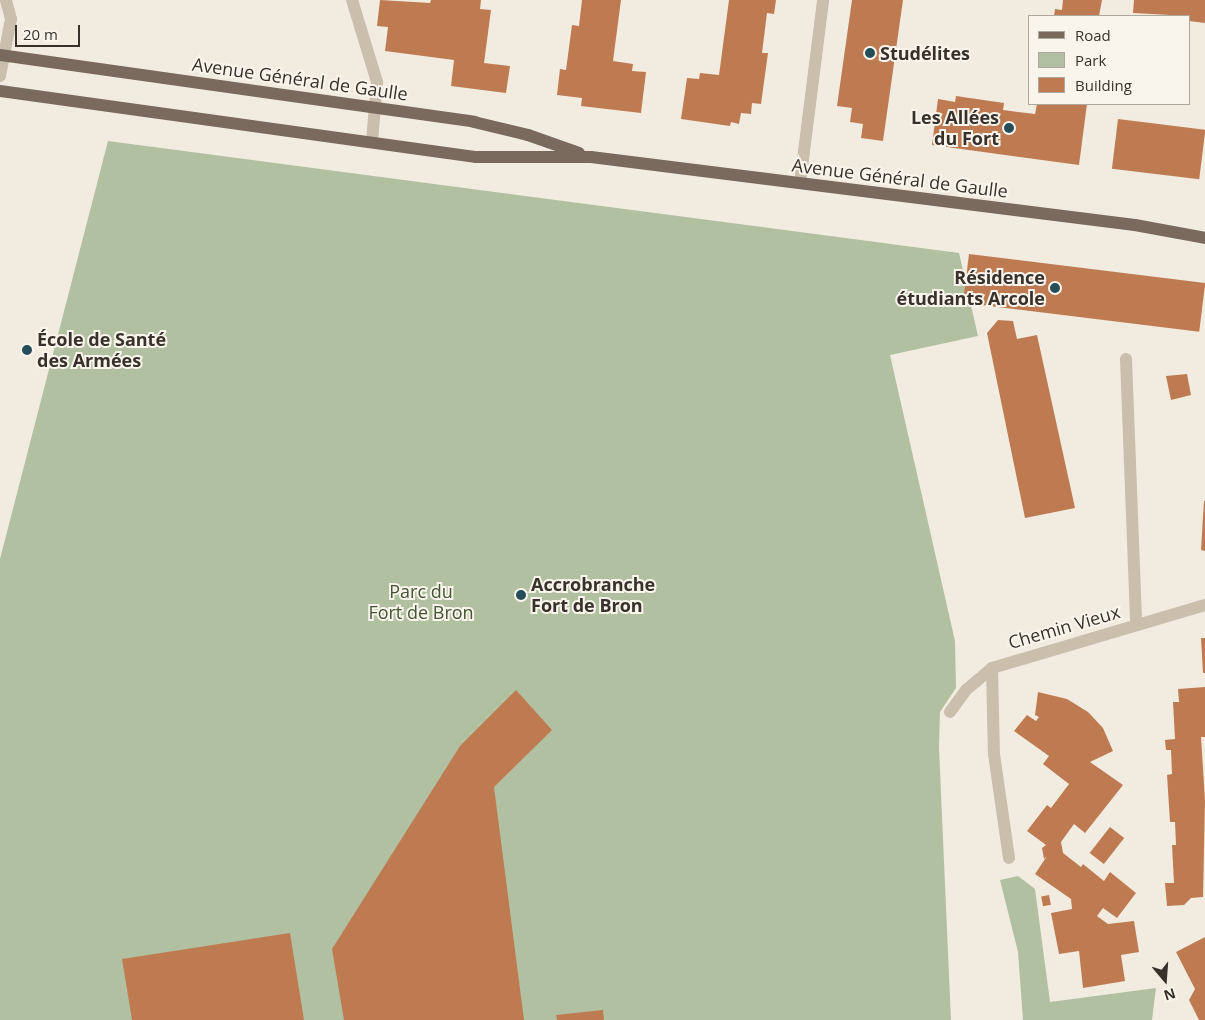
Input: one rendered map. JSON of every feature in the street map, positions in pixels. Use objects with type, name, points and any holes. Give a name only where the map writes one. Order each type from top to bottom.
[{"type":"main road","name":"Avenue Général de Gaulle","points":[[2,56],[375,106],[474,122],[528,135],[591,157]]},
{"type":"main road","name":"Avenue Général de Gaulle","points":[[0,92],[372,141],[476,157],[591,157],[1135,225],[1205,238]]},
{"type":"street","points":[[0,76],[2,56],[11,19],[6,0]]},
{"type":"street","points":[[352,0],[377,82],[372,141]]},
{"type":"street","points":[[800,183],[823,0]]},
{"type":"street","points":[[1126,359],[1136,625]]},
{"type":"street","name":"Chemin Vieux","points":[[950,712],[966,690],[992,668],[1205,605]]},
{"type":"street","points":[[992,668],[994,754],[1009,858]]},
{"type":"green space","name":"Parc du Fort de Bron","points":[[108,141],[959,253],[978,336],[890,355],[955,641],[956,688],[940,712],[939,748],[951,1020],[0,1020],[0,559]]},
{"type":"green space","points":[[1018,876],[1035,889],[1050,1002],[1156,988],[1152,1020],[1023,1020],[1018,952],[1000,880]]},
{"type":"building","points":[[380,0],[430,3],[431,0],[481,0],[480,9],[491,10],[484,63],[510,66],[506,93],[451,86],[454,60],[385,51],[388,27],[377,26]]},
{"type":"building","points":[[582,0],[621,0],[613,61],[633,64],[632,71],[646,72],[641,113],[581,106],[582,98],[557,95],[560,69],[566,70],[572,25],[579,26]]},
{"type":"building","points":[[729,0],[776,0],[774,14],[767,13],[762,53],[768,53],[761,104],[752,103],[751,114],[741,113],[739,124],[731,122],[730,126],[681,119],[687,78],[699,79],[700,73],[719,75]]},
{"type":"building","name":"Studélites","points":[[852,0],[903,0],[883,141],[861,138],[863,124],[850,122],[852,108],[837,106]]},
{"type":"building","points":[[1063,0],[1102,0],[1099,15],[1054,15],[1055,9],[1062,10]]},
{"type":"building","points":[[1134,0],[1205,0],[1205,23],[1190,21],[1190,15],[1133,13]]},
{"type":"building","name":"Les Allées du Fort","points":[[956,96],[1004,103],[1003,110],[1035,114],[1037,105],[1087,105],[1079,165],[932,145],[938,99],[955,102]]},
{"type":"building","points":[[1118,119],[1205,130],[1199,179],[1112,169]]},
{"type":"building","name":"Résidence étudiants Arcole","points":[[969,254],[1205,283],[1199,332],[963,303]]},
{"type":"building","points":[[998,320],[1013,321],[1017,339],[1037,335],[1075,508],[1025,518],[987,333]]},
{"type":"building","points":[[1187,374],[1191,395],[1171,400],[1166,376]]},
{"type":"building","points":[[1205,501],[1205,551],[1201,550]]},
{"type":"building","points":[[1201,638],[1205,638],[1205,673],[1203,673]]},
{"type":"building","points":[[1205,687],[1205,737],[1201,737],[1205,800],[1203,897],[1191,898],[1184,905],[1167,906],[1165,883],[1174,883],[1172,845],[1176,845],[1175,822],[1170,822],[1167,775],[1172,774],[1171,750],[1166,750],[1165,740],[1175,739],[1173,702],[1179,702],[1178,689]]},
{"type":"building","points":[[516,690],[552,730],[494,787],[524,1020],[344,1020],[332,949],[460,746]]},
{"type":"building","points":[[1038,692],[1067,699],[1088,712],[1103,728],[1113,751],[1090,762],[1123,785],[1085,833],[1074,824],[1061,842],[1063,853],[1081,867],[1083,864],[1104,881],[1110,872],[1136,893],[1117,918],[1103,908],[1097,916],[1108,924],[1134,921],[1139,952],[1121,955],[1125,981],[1083,988],[1079,951],[1059,954],[1051,913],[1072,909],[1071,899],[1035,874],[1047,856],[1044,859],[1042,848],[1046,845],[1027,831],[1047,805],[1051,808],[1069,784],[1043,764],[1049,756],[1014,731],[1027,715],[1036,721],[1039,717],[1035,715]]},
{"type":"building","points":[[1110,827],[1124,838],[1104,864],[1090,853]]},
{"type":"building","points":[[1049,895],[1051,905],[1043,906],[1041,897]]},
{"type":"building","points":[[290,933],[304,1020],[132,1020],[122,959]]},
{"type":"building","points":[[1205,937],[1205,1020],[1199,1020],[1189,1000],[1195,989],[1176,952]]},
{"type":"building","points":[[603,1010],[604,1020],[557,1020],[556,1015]]},
{"type":"place","name":"Studélites","points":[[870,53]]},
{"type":"place","name":"Les Allées du Fort","points":[[1009,128]]},
{"type":"place","name":"Résidence étudiants Arcole","points":[[1055,288]]},
{"type":"place","name":"École de Santé des Armées","points":[[27,350]]},
{"type":"place","name":"Accrobranche Fort de Bron","points":[[521,595]]}]
